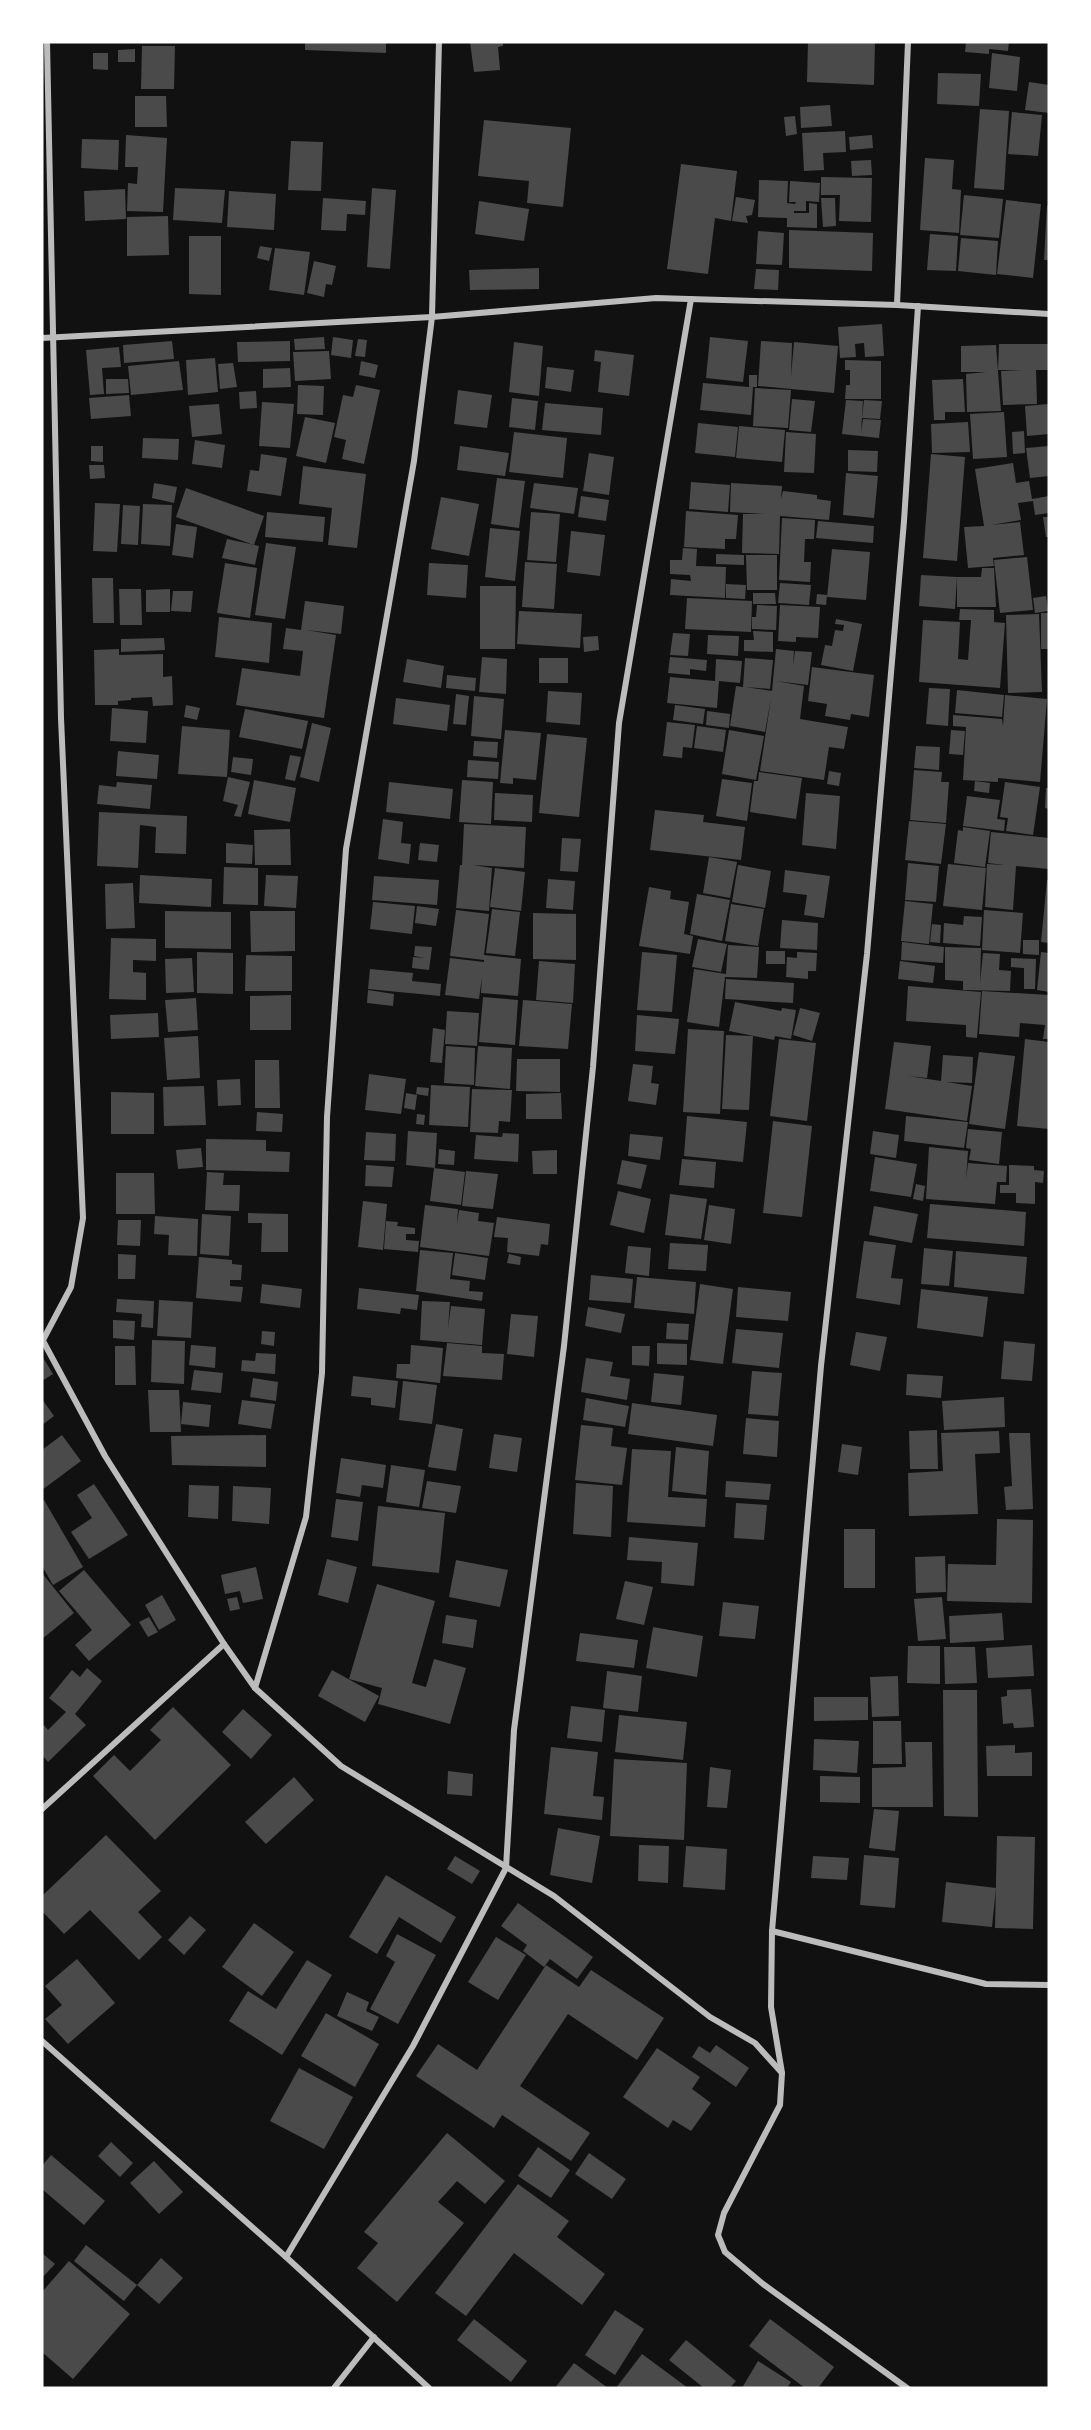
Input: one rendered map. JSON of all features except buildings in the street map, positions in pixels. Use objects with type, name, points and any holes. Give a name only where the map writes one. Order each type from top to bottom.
[{"type":"street","points":[[47,42],[61,718],[83,1218],[71,1287],[42,1340],[105,1456],[224,1644],[255,1688],[341,1766],[554,1896],[711,2017],[755,2043],[782,2073]]},
{"type":"street","points":[[255,1688],[306,1517],[322,1373],[327,1117],[346,849],[414,460],[432,317],[439,42]]},
{"type":"street","points":[[897,305],[908,42]]},
{"type":"street","points":[[42,338],[432,317],[656,298],[897,305],[1049,314]]},
{"type":"street","points":[[286,2257],[413,2046],[506,1868],[514,1730],[564,1346],[593,1067],[619,723],[691,299]]},
{"type":"street","points":[[907,2388],[763,2284],[725,2252],[718,2235],[724,2213],[780,2105],[782,2073],[771,2007],[772,1931],[821,1366],[867,954],[904,521],[918,306]]},
{"type":"street","points":[[42,1809],[224,1644]]},
{"type":"street","points":[[772,1931],[986,1984],[1049,1985]]},
{"type":"street","points":[[42,2041],[286,2257],[429,2388]]},
{"type":"street","points":[[334,2388],[374,2337]]}]
